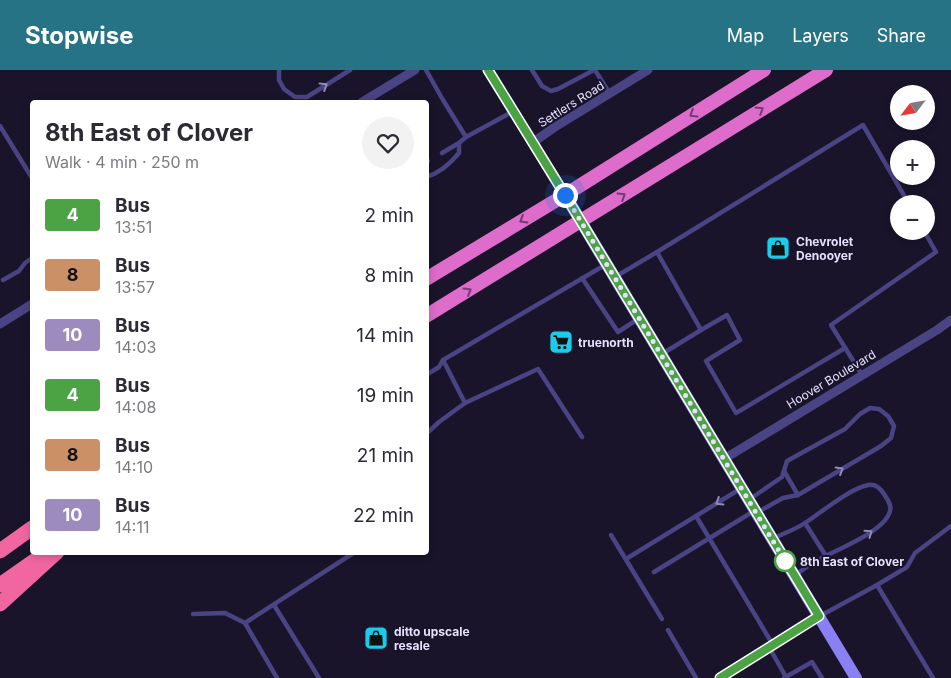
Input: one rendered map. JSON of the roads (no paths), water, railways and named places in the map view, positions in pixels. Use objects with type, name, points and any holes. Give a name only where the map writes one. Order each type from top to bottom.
[{"type":"highway","points":[[429,277],[565,195],[764,70]]},
{"type":"highway","points":[[429,314],[826,70]]},
{"type":"highway","points":[[0,549],[30,529]]},
{"type":"highway","points":[[0,585],[43,555]]},
{"type":"highway","points":[[0,604],[54,555]]},
{"type":"main road","points":[[565,195],[855,678]]},
{"type":"street","points":[[365,100],[415,70]]},
{"type":"street","points":[[488,70],[565,195]]},
{"type":"street","name":"Settlers Road","points":[[532,143],[648,70]]},
{"type":"street","points":[[0,324],[30,305]]},
{"type":"street","name":"Hoover Boulevard","points":[[724,459],[951,320]]},
{"type":"street","points":[[720,678],[819,616]]},
{"type":"lane","points":[[279,70],[279,80],[284,89],[295,100],[306,97],[350,70]]},
{"type":"lane","points":[[426,70],[466,137]]},
{"type":"lane","points":[[532,70],[542,86],[551,91],[595,70],[610,94]]},
{"type":"lane","points":[[442,153],[466,137],[513,111]]},
{"type":"lane","points":[[615,278],[863,125],[904,195]]},
{"type":"lane","points":[[0,126],[30,175]]},
{"type":"lane","points":[[429,176],[438,172],[460,153],[459,142]]},
{"type":"lane","points":[[862,375],[832,325],[936,252],[929,240]]},
{"type":"lane","points":[[656,252],[701,330]]},
{"type":"lane","points":[[3,280],[19,271],[30,259]]},
{"type":"lane","points":[[429,373],[439,367],[443,360],[606,264]]},
{"type":"lane","points":[[582,278],[618,332],[639,318]]},
{"type":"lane","points":[[661,355],[727,315],[740,340],[706,361],[736,413],[845,348]]},
{"type":"lane","points":[[443,360],[465,403]]},
{"type":"lane","points":[[429,431],[465,403],[538,369],[582,437]]},
{"type":"lane","points":[[654,572],[753,508],[782,477],[787,461],[845,429],[860,414],[870,408],[879,409],[888,416],[894,426],[891,438],[880,446],[798,495],[753,508]]},
{"type":"lane","points":[[784,471],[798,495]]},
{"type":"lane","points":[[772,539],[805,523],[853,491],[869,485],[879,488],[888,500],[890,513],[880,525],[858,540],[826,556],[794,576]]},
{"type":"lane","points":[[626,559],[741,488]]},
{"type":"lane","points":[[696,516],[771,646],[785,677],[812,662],[822,678]]},
{"type":"lane","points":[[805,523],[826,556]]},
{"type":"lane","points":[[819,616],[877,585],[907,566],[915,553],[951,526]]},
{"type":"lane","points":[[611,535],[662,619]]},
{"type":"lane","points":[[245,623],[350,555]]},
{"type":"lane","points":[[877,585],[933,678]]},
{"type":"lane","points":[[274,605],[319,678]]},
{"type":"lane","points":[[193,614],[225,613],[245,623],[277,678]]},
{"type":"lane","points":[[668,630],[696,678]]},
{"type":"place","name":"Chevrolet Denooyer","points":[[778,248]]},
{"type":"place","name":"truenorth","points":[[561,342]]},
{"type":"place","name":"8th East of Clover","points":[[785,561]]},
{"type":"place","name":"ditto upscale resale","points":[[376,638]]}]
